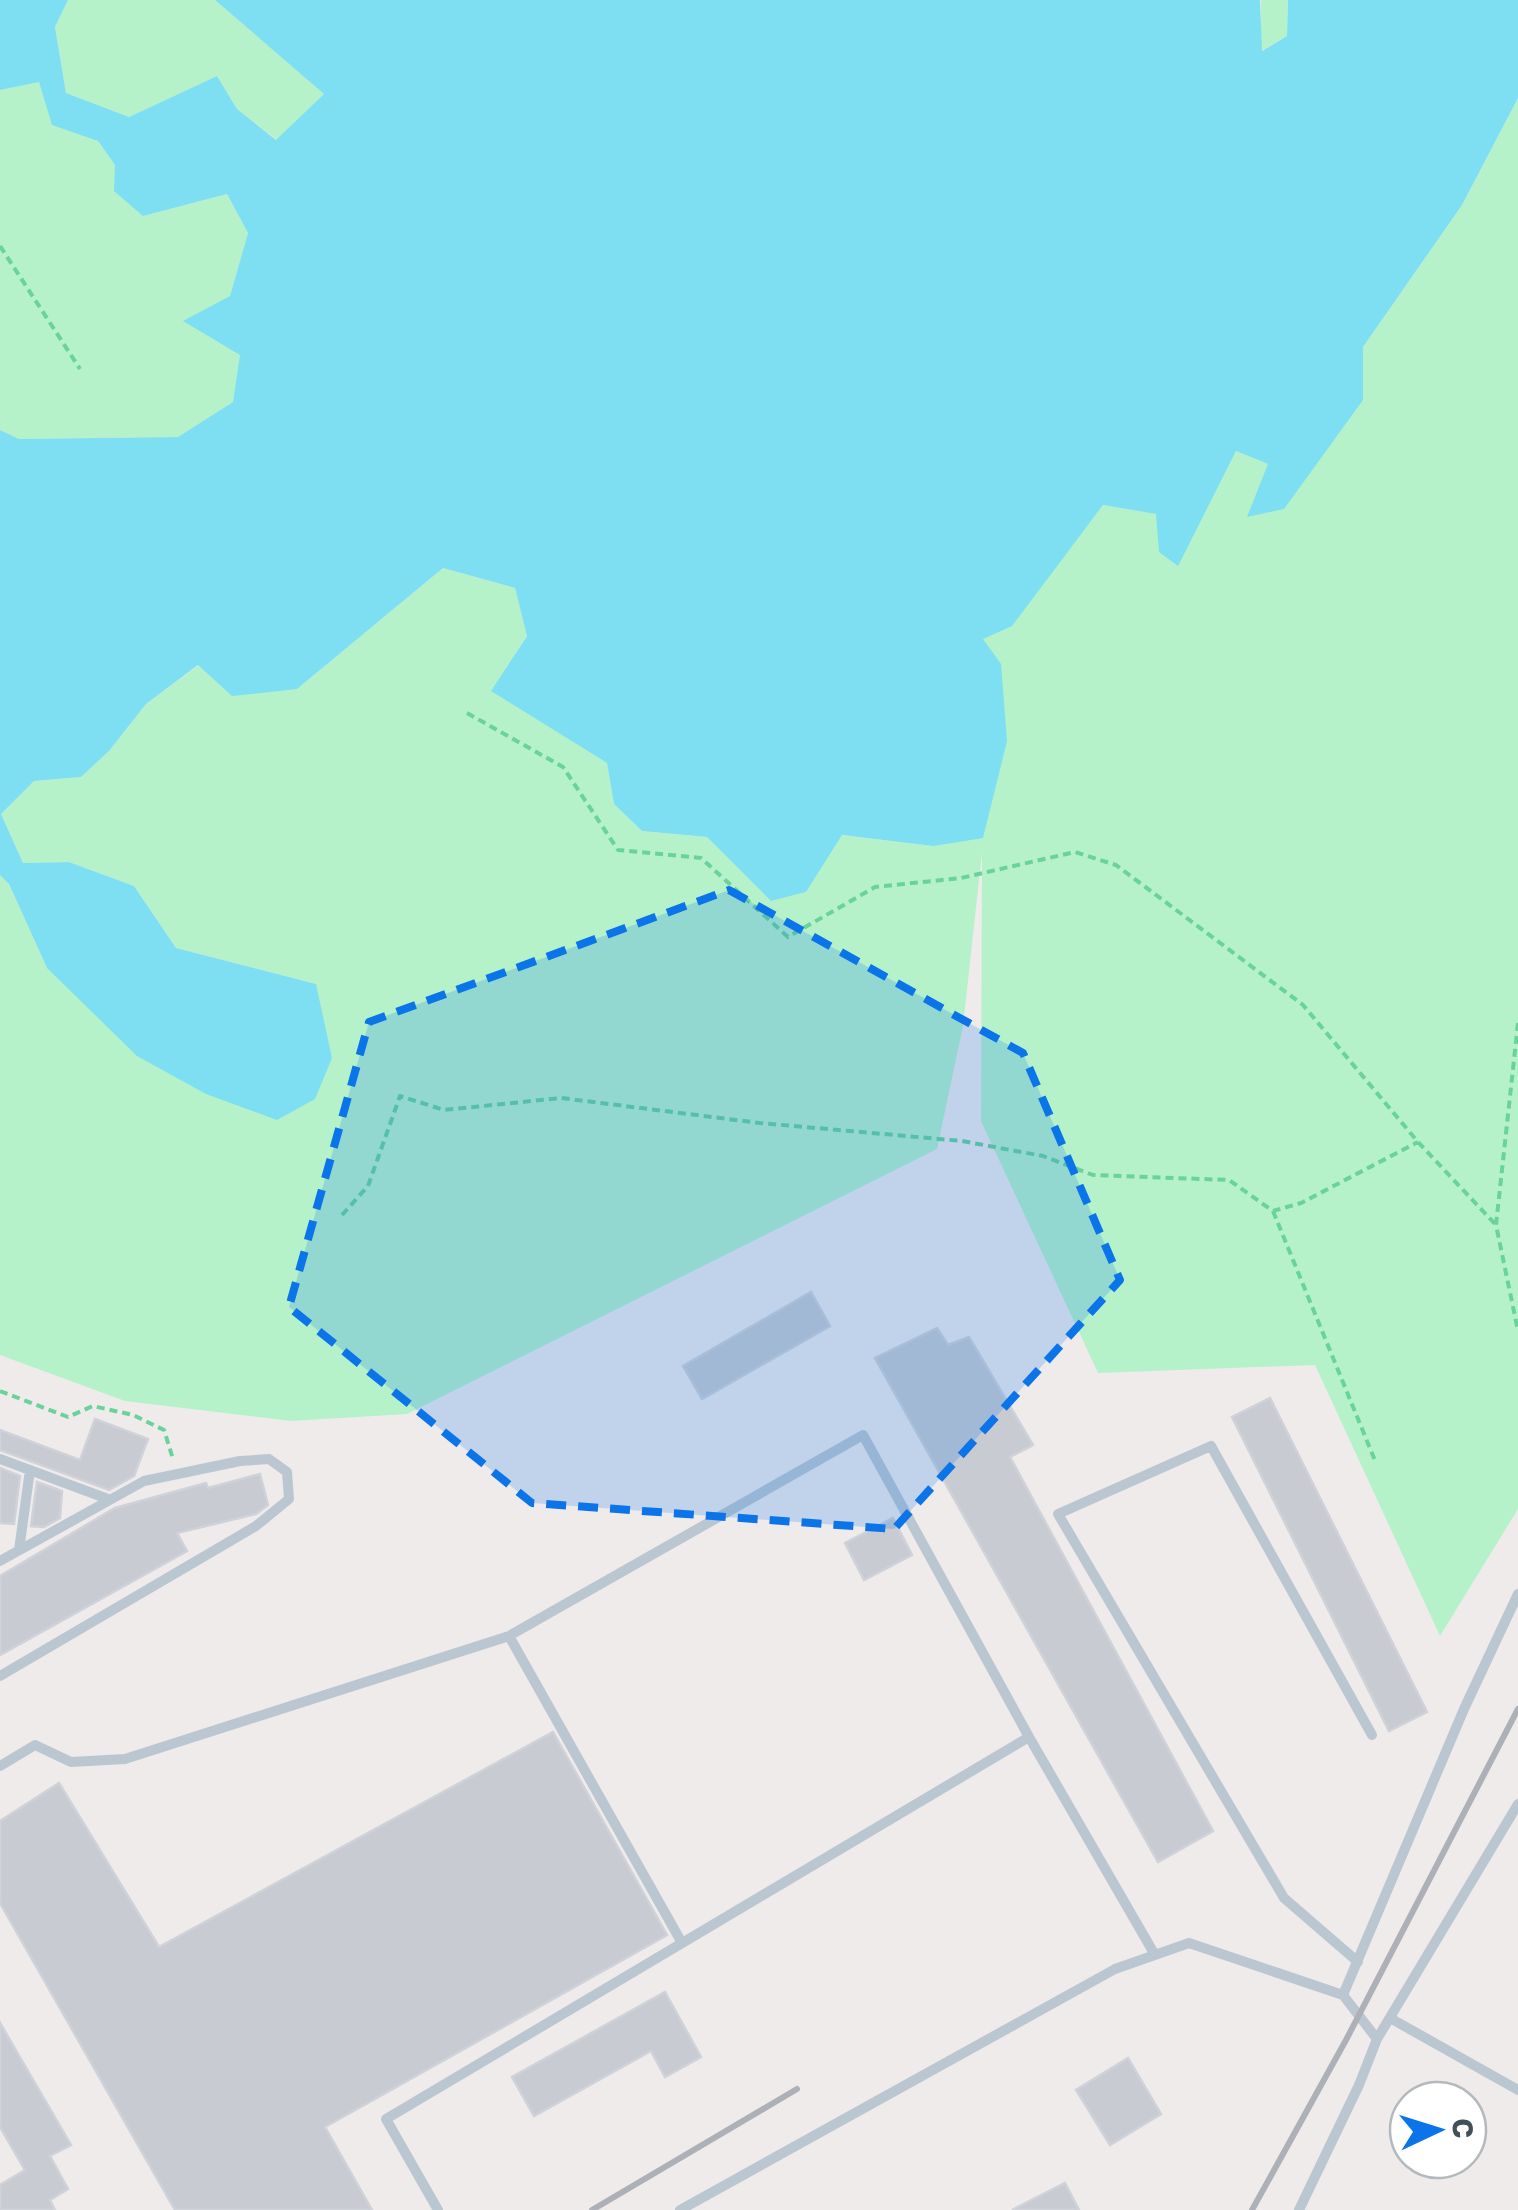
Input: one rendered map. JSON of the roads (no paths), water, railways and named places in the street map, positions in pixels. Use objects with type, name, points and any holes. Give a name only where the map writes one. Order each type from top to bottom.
[{"type":"lane","points":[[0,1766],[34,1745],[71,1762],[126,1760],[509,1636],[863,1435],[1029,1737],[1155,1955]]},
{"type":"lane","points":[[1358,1962],[1284,1898],[1058,1514],[1211,1446],[1372,1735]]},
{"type":"lane","points":[[0,1561],[144,1482],[240,1460],[269,1458],[287,1472],[289,1499],[256,1526],[0,1676]]},
{"type":"lane","points":[[0,1459],[108,1500]]},
{"type":"lane","points":[[20,1550],[30,1470]]},
{"type":"lane","points":[[1344,1995],[1464,1709],[1518,1594]]},
{"type":"lane","points":[[509,1636],[682,1943]]},
{"type":"lane","points":[[438,2210],[386,2120],[1029,1737]]},
{"type":"lane","points":[[1299,2210],[1359,2086],[1377,2039],[1518,1804]]},
{"type":"lane","points":[[680,2210],[1116,1969],[1190,1943],[1344,1995],[1377,2039]]},
{"type":"lane","points":[[1390,2018],[1518,2090]]},
{"type":"water","points":[[0,0],[68,0],[55,27],[66,93],[129,117],[217,76],[237,109],[276,140],[324,94],[215,0],[1260,0],[1262,51],[1287,36],[1288,0],[1518,0],[1518,98],[1462,205],[1363,347],[1363,400],[1284,509],[1247,517],[1268,464],[1236,451],[1178,566],[1159,552],[1156,514],[1103,505],[1012,626],[983,639],[1001,664],[1007,741],[983,838],[933,846],[842,835],[806,892],[771,901],[707,837],[642,831],[614,804],[607,763],[491,691],[527,636],[515,588],[443,568],[297,689],[232,696],[198,665],[146,704],[109,751],[81,777],[34,781],[1,814],[23,863],[69,862],[134,886],[176,948],[316,984],[332,1058],[315,1099],[277,1120],[206,1094],[137,1056],[47,968],[9,884],[0,875],[0,430],[19,439],[178,437],[233,402],[240,355],[183,321],[230,296],[248,233],[227,194],[143,216],[114,191],[115,165],[98,141],[52,125],[39,82],[0,90]]},
{"type":"railway","points":[[1252,2210],[1346,2040],[1518,1709]]},
{"type":"railway","points":[[592,2210],[797,2089]]}]
